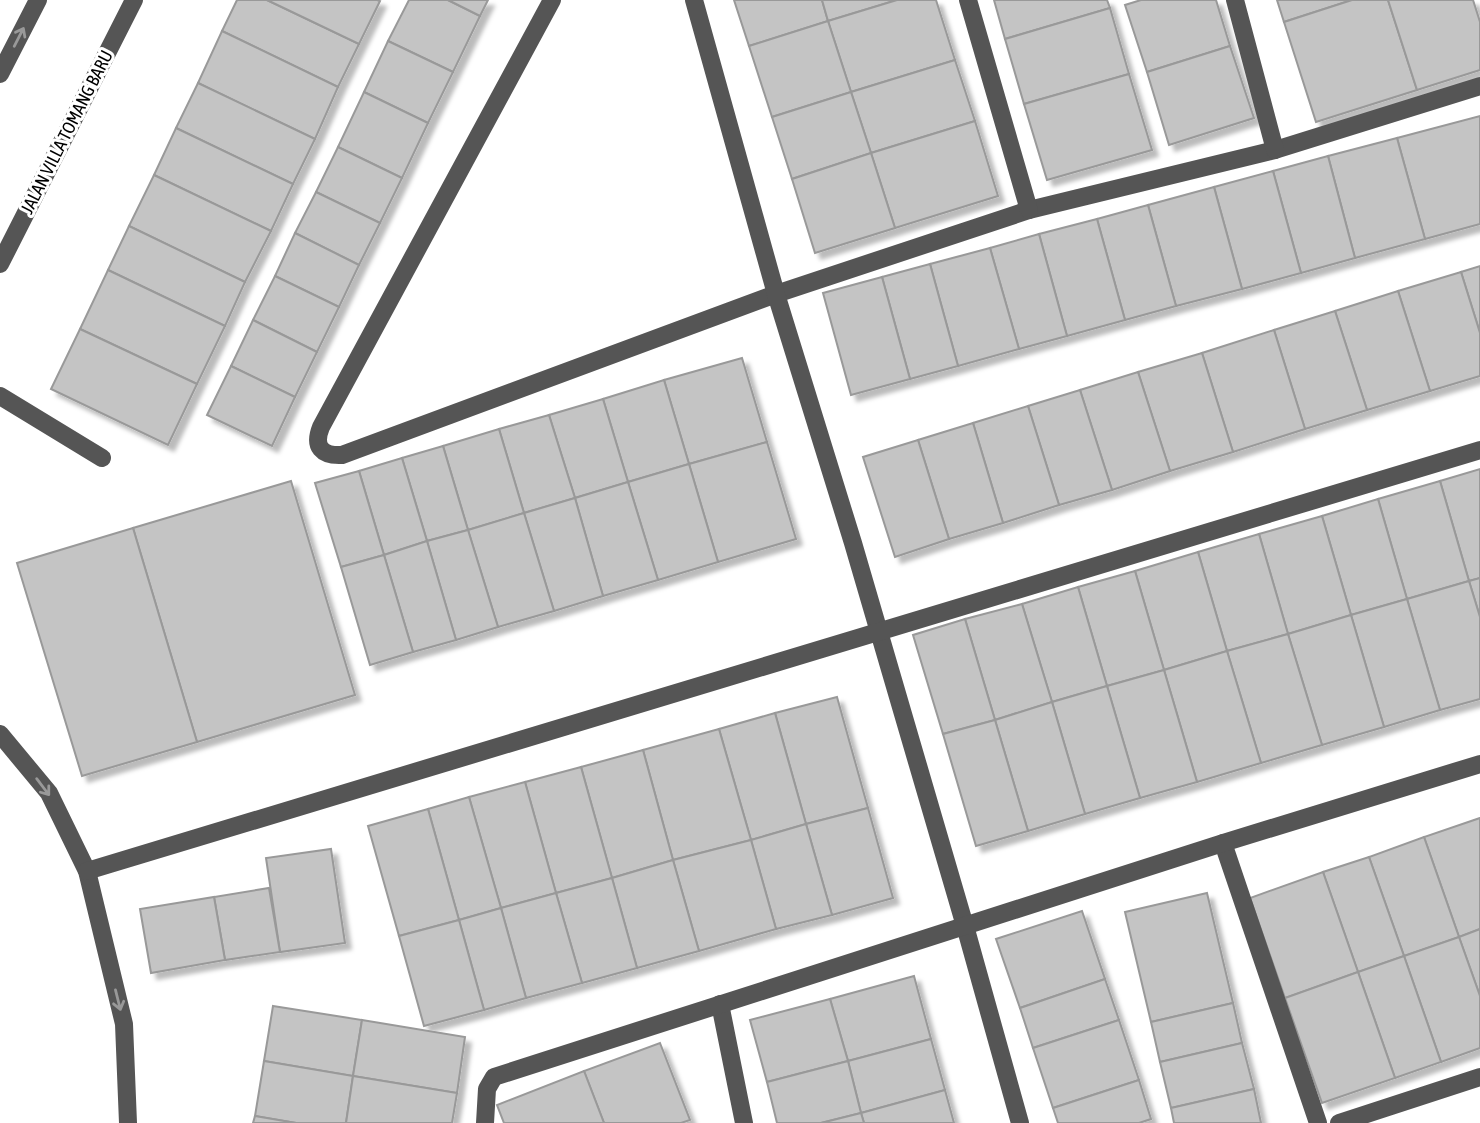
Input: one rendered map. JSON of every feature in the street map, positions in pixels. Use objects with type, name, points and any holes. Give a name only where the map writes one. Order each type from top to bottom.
[{"type":"street","points":[[0,74],[38,0]]},
{"type":"street","name":"JALAN VILLA TOMANG BARU","points":[[0,264],[134,0]]},
{"type":"street","points":[[552,0],[321,427],[318,444],[329,454],[342,455],[776,294],[1029,210],[1275,150],[1480,86]]},
{"type":"street","points":[[694,0],[776,294],[853,543],[1020,1123]]},
{"type":"street","points":[[968,0],[1029,210]]},
{"type":"street","points":[[1235,0],[1275,150]]},
{"type":"street","points":[[0,396],[102,458]]},
{"type":"street","points":[[87,870],[1480,450]]},
{"type":"street","points":[[0,734],[49,793],[87,870],[124,1024],[128,1123]]},
{"type":"street","points":[[485,1123],[487,1089],[494,1077],[1223,843],[1480,764]]},
{"type":"street","points":[[1223,843],[1318,1123]]},
{"type":"street","points":[[720,1004],[744,1123]]},
{"type":"street","points":[[1339,1123],[1480,1077]]},
{"type":"building","points":[[237,0],[267,0],[359,44],[338,87],[222,31]]},
{"type":"building","points":[[267,0],[377,0],[380,1],[359,44]]},
{"type":"building","points":[[409,0],[448,0],[480,16],[453,72],[388,41]]},
{"type":"building","points":[[448,0],[488,0],[480,16]]},
{"type":"building","points":[[734,0],[822,0],[828,21],[749,46]]},
{"type":"building","points":[[822,0],[897,0],[828,21]]},
{"type":"building","points":[[897,0],[936,0],[955,60],[851,92],[828,21]]},
{"type":"building","points":[[994,0],[1107,0],[1110,8],[1005,39]]},
{"type":"building","points":[[1141,0],[1216,0],[1230,46],[1147,72],[1125,5]]},
{"type":"building","points":[[1277,0],[1352,0],[1284,22]]},
{"type":"building","points":[[1352,0],[1388,0],[1417,90],[1316,122],[1284,22]]},
{"type":"building","points":[[1388,0],[1473,0],[1480,22],[1480,70],[1417,90]]},
{"type":"building","points":[[1110,8],[1129,74],[1024,104],[1005,39]]},
{"type":"building","points":[[828,21],[851,92],[772,117],[749,46]]},
{"type":"building","points":[[222,31],[338,87],[315,139],[198,83]]},
{"type":"building","points":[[388,41],[453,72],[428,123],[364,92]]},
{"type":"building","points":[[1230,46],[1254,118],[1169,145],[1147,72]]},
{"type":"building","points":[[955,60],[975,121],[871,153],[851,92]]},
{"type":"building","points":[[1129,74],[1152,150],[1047,180],[1024,104]]},
{"type":"building","points":[[198,83],[315,139],[293,184],[176,128]]},
{"type":"building","points":[[364,92],[428,123],[402,178],[338,147]]},
{"type":"building","points":[[851,92],[871,153],[792,179],[772,117]]},
{"type":"building","points":[[1480,116],[1480,224],[1425,239],[1397,138]]},
{"type":"building","points":[[975,121],[998,196],[895,228],[871,153]]},
{"type":"building","points":[[176,128],[293,184],[271,231],[154,175]]},
{"type":"building","points":[[1397,138],[1425,239],[1355,258],[1328,156]]},
{"type":"building","points":[[338,147],[402,178],[380,223],[316,192]]},
{"type":"building","points":[[871,153],[895,228],[815,253],[792,179]]},
{"type":"building","points":[[1328,156],[1355,258],[1301,273],[1273,171]]},
{"type":"building","points":[[1273,171],[1301,273],[1242,289],[1214,187]]},
{"type":"building","points":[[154,175],[271,231],[245,282],[129,226]]},
{"type":"building","points":[[1214,187],[1242,289],[1176,306],[1148,205]]},
{"type":"building","points":[[316,192],[380,223],[359,265],[295,233]]},
{"type":"building","points":[[1148,205],[1176,306],[1125,320],[1097,219]]},
{"type":"building","points":[[1097,219],[1125,320],[1067,336],[1039,234]]},
{"type":"building","points":[[129,226],[245,282],[225,326],[108,270]]},
{"type":"building","points":[[295,233],[359,265],[339,307],[275,276]]},
{"type":"building","points":[[1039,234],[1067,336],[1019,349],[990,248]]},
{"type":"building","points":[[990,248],[1019,349],[958,366],[930,264]]},
{"type":"building","points":[[930,264],[958,366],[910,379],[882,277]]},
{"type":"building","points":[[1480,266],[1480,333],[1461,272]]},
{"type":"building","points":[[108,270],[225,326],[197,384],[80,329]]},
{"type":"building","points":[[1461,272],[1480,333],[1480,376],[1430,391],[1398,291]]},
{"type":"building","points":[[275,276],[339,307],[317,352],[253,320]]},
{"type":"building","points":[[882,277],[910,379],[851,395],[823,293]]},
{"type":"building","points":[[1398,291],[1430,391],[1367,410],[1335,311]]},
{"type":"building","points":[[1335,311],[1367,410],[1305,429],[1274,330]]},
{"type":"building","points":[[253,320],[317,352],[295,397],[231,366]]},
{"type":"building","points":[[80,329],[197,384],[168,445],[51,389]]},
{"type":"building","points":[[1274,330],[1305,429],[1233,452],[1202,353]]},
{"type":"building","points":[[1202,353],[1233,452],[1170,471],[1138,372]]},
{"type":"building","points":[[742,358],[767,442],[689,464],[664,380]]},
{"type":"building","points":[[231,366],[295,397],[272,446],[207,415]]},
{"type":"building","points":[[1138,372],[1170,471],[1112,490],[1080,390]]},
{"type":"building","points":[[664,380],[689,464],[628,482],[603,399]]},
{"type":"building","points":[[1080,390],[1112,490],[1059,505],[1028,406]]},
{"type":"building","points":[[603,399],[628,482],[575,498],[549,415]]},
{"type":"building","points":[[1028,406],[1059,505],[1003,523],[973,423]]},
{"type":"building","points":[[549,415],[575,498],[524,513],[499,429]]},
{"type":"building","points":[[973,423],[1003,523],[949,539],[918,440]]},
{"type":"building","points":[[499,429],[524,513],[468,530],[443,446]]},
{"type":"building","points":[[918,440],[949,539],[895,557],[863,457]]},
{"type":"building","points":[[767,442],[796,539],[718,562],[689,464]]},
{"type":"building","points":[[443,446],[468,530],[427,541],[402,458]]},
{"type":"building","points":[[402,458],[427,541],[384,555],[359,471]]},
{"type":"building","points":[[689,464],[718,562],[658,580],[628,482]]},
{"type":"building","points":[[1480,469],[1480,578],[1469,581],[1440,481]]},
{"type":"building","points":[[359,471],[384,555],[341,567],[315,483]]},
{"type":"building","points":[[291,481],[355,695],[197,742],[133,528]]},
{"type":"building","points":[[1440,481],[1469,581],[1407,599],[1378,499]]},
{"type":"building","points":[[628,482],[658,580],[603,596],[575,498]]},
{"type":"building","points":[[575,498],[603,596],[554,611],[524,513]]},
{"type":"building","points":[[1378,499],[1407,599],[1351,615],[1322,516]]},
{"type":"building","points":[[524,513],[554,611],[498,627],[468,530]]},
{"type":"building","points":[[1322,516],[1351,615],[1288,634],[1259,534]]},
{"type":"building","points":[[133,528],[197,742],[82,776],[17,563]]},
{"type":"building","points":[[468,530],[498,627],[456,640],[427,541]]},
{"type":"building","points":[[1259,534],[1288,634],[1227,651],[1198,552]]},
{"type":"building","points":[[427,541],[456,640],[413,652],[384,555]]},
{"type":"building","points":[[1198,552],[1227,651],[1164,670],[1135,571]]},
{"type":"building","points":[[384,555],[413,652],[370,665],[341,567]]},
{"type":"building","points":[[1135,571],[1164,670],[1107,686],[1078,587]]},
{"type":"building","points":[[1480,578],[1480,617],[1469,581]]},
{"type":"building","points":[[1469,581],[1480,617],[1480,699],[1440,710],[1407,599]]},
{"type":"building","points":[[1078,587],[1107,686],[1052,702],[1022,604]]},
{"type":"building","points":[[1407,599],[1440,710],[1384,727],[1351,615]]},
{"type":"building","points":[[1022,604],[1052,702],[995,720],[965,619]]},
{"type":"building","points":[[1351,615],[1384,727],[1322,745],[1288,634]]},
{"type":"building","points":[[965,619],[995,720],[943,734],[913,635]]},
{"type":"building","points":[[1288,634],[1322,745],[1261,763],[1227,651]]},
{"type":"building","points":[[1227,651],[1261,763],[1197,782],[1164,670]]},
{"type":"building","points":[[1164,670],[1197,782],[1140,798],[1107,686]]},
{"type":"building","points":[[1107,686],[1140,798],[1085,814],[1052,702]]},
{"type":"building","points":[[837,697],[868,808],[806,824],[775,713]]},
{"type":"building","points":[[1052,702],[1085,814],[1028,831],[995,720]]},
{"type":"building","points":[[775,713],[806,824],[751,840],[719,729]]},
{"type":"building","points":[[995,720],[1028,831],[976,846],[943,734]]},
{"type":"building","points":[[719,729],[751,840],[673,860],[643,750]]},
{"type":"building","points":[[643,750],[673,860],[612,878],[581,767]]},
{"type":"building","points":[[581,767],[612,878],[556,893],[525,782]]},
{"type":"building","points":[[525,782],[556,893],[501,908],[469,797]]},
{"type":"building","points":[[469,797],[501,908],[459,920],[428,809]]},
{"type":"building","points":[[868,808],[893,898],[832,915],[806,824]]},
{"type":"building","points":[[428,809],[459,920],[399,936],[368,826]]},
{"type":"building","points":[[1480,818],[1480,929],[1459,937],[1424,837]]},
{"type":"building","points":[[806,824],[832,915],[776,929],[751,840]]},
{"type":"building","points":[[1424,837],[1459,937],[1404,956],[1369,857]]},
{"type":"building","points":[[751,840],[776,929],[699,951],[673,860]]},
{"type":"building","points":[[331,849],[345,943],[280,952],[266,858]]},
{"type":"building","points":[[1369,857],[1404,956],[1358,972],[1323,872]]},
{"type":"building","points":[[673,860],[699,951],[637,968],[612,878]]},
{"type":"building","points":[[1323,872],[1358,972],[1285,998],[1250,898]]},
{"type":"building","points":[[612,878],[637,968],[582,983],[556,893]]},
{"type":"building","points":[[269,888],[280,952],[225,960],[214,897]]},
{"type":"building","points":[[556,893],[582,983],[526,998],[501,908]]},
{"type":"building","points":[[1207,893],[1233,1003],[1151,1022],[1125,912]]},
{"type":"building","points":[[214,897],[225,960],[151,973],[140,909]]},
{"type":"building","points":[[501,908],[526,998],[484,1010],[459,920]]},
{"type":"building","points":[[1082,911],[1105,979],[1020,1008],[996,939]]},
{"type":"building","points":[[459,920],[484,1010],[424,1026],[399,936]]},
{"type":"building","points":[[1480,929],[1480,996],[1459,937]]},
{"type":"building","points":[[1459,937],[1480,996],[1480,1048],[1441,1062],[1404,956]]},
{"type":"building","points":[[1404,956],[1441,1062],[1395,1078],[1358,972]]},
{"type":"building","points":[[1358,972],[1395,1078],[1322,1103],[1285,998]]},
{"type":"building","points":[[914,976],[931,1039],[848,1061],[830,999]]},
{"type":"building","points":[[1105,979],[1119,1020],[1033,1048],[1020,1008]]},
{"type":"building","points":[[830,999],[848,1061],[767,1082],[750,1020]]},
{"type":"building","points":[[1233,1003],[1242,1043],[1160,1062],[1151,1022]]},
{"type":"building","points":[[273,1006],[362,1020],[353,1076],[264,1061]]},
{"type":"building","points":[[362,1020],[465,1037],[457,1093],[353,1076]]},
{"type":"building","points":[[1119,1020],[1139,1080],[1053,1108],[1033,1048]]},
{"type":"building","points":[[931,1039],[945,1090],[861,1113],[848,1061]]},
{"type":"building","points":[[660,1043],[690,1120],[681,1123],[604,1123],[584,1071]]},
{"type":"building","points":[[1242,1043],[1254,1089],[1171,1108],[1160,1062]]},
{"type":"building","points":[[264,1061],[353,1076],[346,1123],[296,1123],[255,1116]]},
{"type":"building","points":[[848,1061],[861,1113],[821,1123],[777,1123],[767,1082]]},
{"type":"building","points":[[584,1071],[604,1123],[504,1123],[497,1105]]},
{"type":"building","points":[[353,1076],[457,1093],[452,1123],[346,1123]]},
{"type":"building","points":[[1139,1080],[1151,1119],[1139,1123],[1058,1123],[1053,1108]]},
{"type":"building","points":[[1254,1089],[1261,1123],[1174,1123],[1171,1108]]},
{"type":"building","points":[[945,1090],[954,1123],[864,1123],[861,1113]]},
{"type":"building","points":[[861,1113],[864,1123],[821,1123]]},
{"type":"building","points":[[255,1116],[296,1123],[253,1123]]}]
